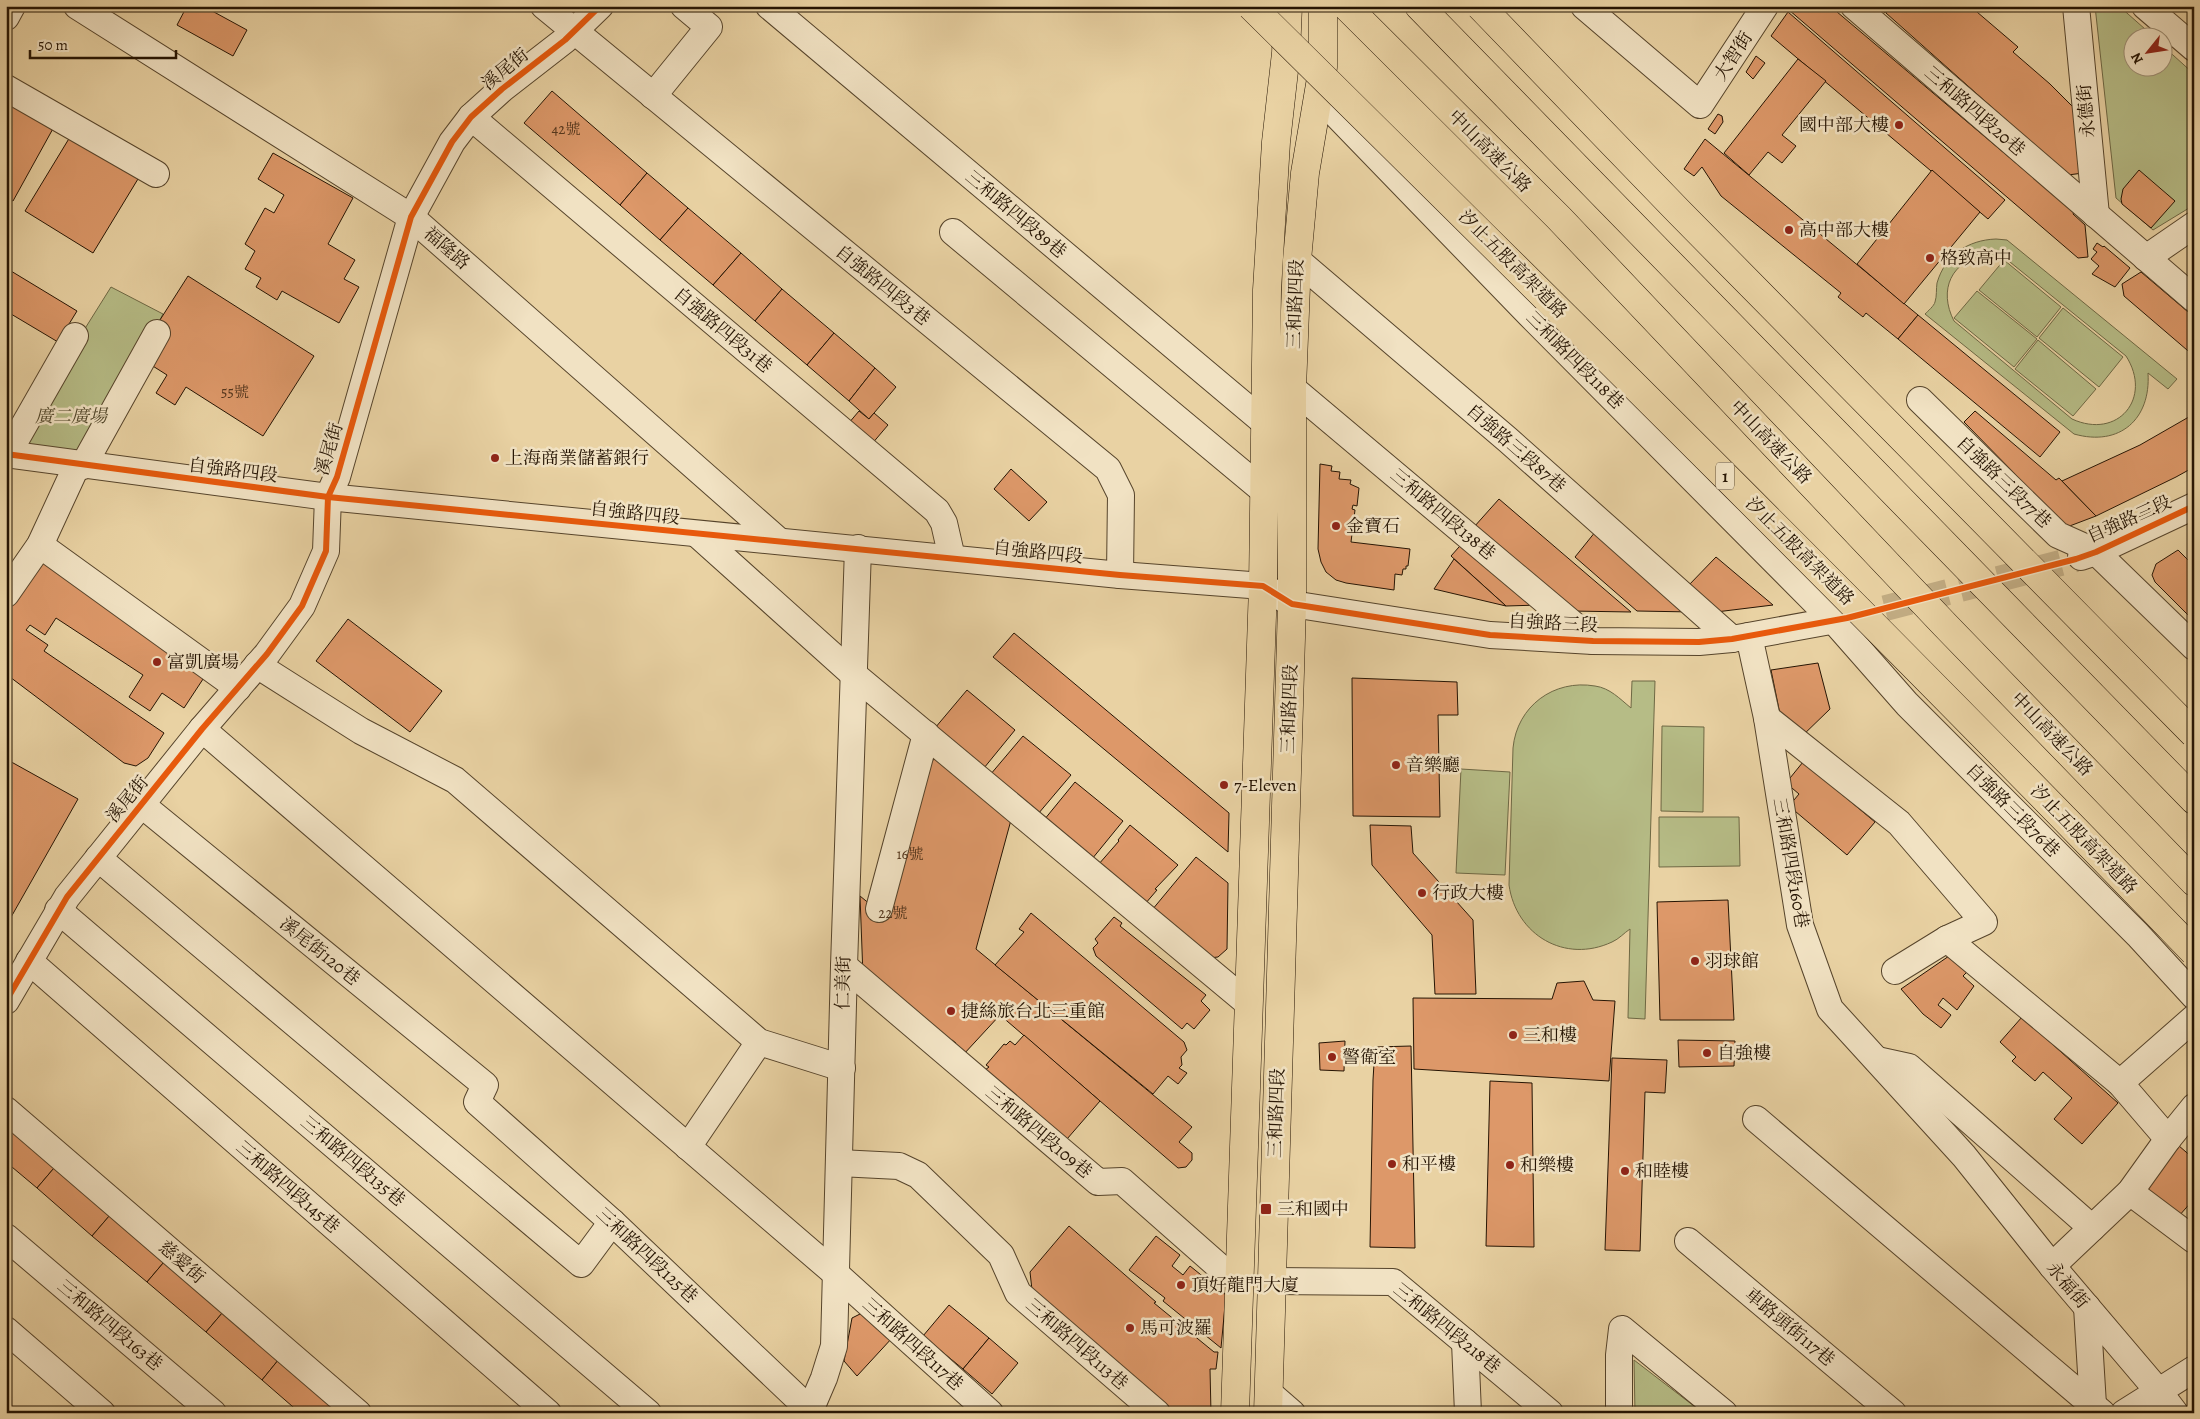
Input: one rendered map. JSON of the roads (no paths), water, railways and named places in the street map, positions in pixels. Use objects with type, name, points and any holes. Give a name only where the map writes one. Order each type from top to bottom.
[{"type":"main road","name":"汐止五股高架道路","points":[[1251,6],[1578,328],[2026,779],[2194,952]]},
{"type":"main road","name":"三和路四段","points":[[1236,1413],[1263,586],[1264,422],[1268,270],[1276,142],[1286,54],[1288,6]]},
{"type":"main road","name":"三和路四段","points":[[1269,1403],[1271,1281],[1292,604],[1292,388],[1297,260],[1305,174],[1322,67],[1323,6]]},
{"type":"main road","name":"中山高速公路","points":[[1346,6],[1559,218],[1945,625],[2194,882]]},
{"type":"main road","points":[[1419,6],[2194,800]]},
{"type":"main road","points":[[1480,6],[1678,212],[2194,734]]},
{"type":"street","points":[[6,17],[12,6]]},
{"type":"street","name":"福隆路","points":[[76,6],[411,217],[779,541]]},
{"type":"street","name":"自強路四段3巷","points":[[544,6],[1108,469],[1121,494],[1120,575]]},
{"type":"street","name":"溪尾街","points":[[6,1001],[58,910],[202,729],[258,665],[302,606],[326,551],[328,497],[337,477],[411,217],[452,142],[471,117],[502,88],[574,31],[600,6]]},
{"type":"street","points":[[653,96],[709,28],[684,6]]},
{"type":"street","name":"三和路四段89巷","points":[[769,6],[1264,422]]},
{"type":"street","name":"大智街","points":[[1584,6],[1700,105],[1765,6]]},
{"type":"street","name":"三和路四段20巷","points":[[1854,6],[2194,299]]},
{"type":"street","name":"永德街","points":[[2076,6],[2096,215]]},
{"type":"street","points":[[2145,6],[2194,48]]},
{"type":"street","points":[[6,88],[156,174]]},
{"type":"street","name":"三和路四段118巷","points":[[1318,96],[1530,315],[1840,620]]},
{"type":"street","name":"自強路四段31巷","points":[[471,117],[937,511],[944,523],[952,558]]},
{"type":"street","points":[[2146,258],[2194,225]]},
{"type":"street","points":[[953,232],[1264,491]]},
{"type":"street","name":"自強路三段87巷","points":[[1297,260],[1741,638]]},
{"type":"street","points":[[6,594],[40,545],[80,465],[157,333]]},
{"type":"street","points":[[6,454],[74,336]]},
{"type":"street","name":"三和路四段138巷","points":[[1292,388],[1592,641]]},
{"type":"street","name":"自強路三段77巷","points":[[1920,400],[2058,535],[2086,555]]},
{"type":"street","name":"自強路四段","points":[[6,454],[328,497],[1120,575],[1263,586]]},
{"type":"street","name":"自強路三段","points":[[2086,555],[2194,506]]},
{"type":"street","points":[[697,534],[853,674],[1249,1004]]},
{"type":"street","points":[[40,545],[238,688]]},
{"type":"street","name":"仁美街","points":[[811,1412],[834,1346],[858,548]]},
{"type":"street","points":[[2086,555],[2194,647]]},
{"type":"street","name":"自強路三段","points":[[1263,586],[1292,604],[1490,635],[1592,641],[1699,642],[1741,638],[1840,620]]},
{"type":"street","name":"自強路三段76巷","points":[[1840,620],[1907,704],[2138,935],[2194,996]]},
{"type":"street","name":"三和路四段160巷","points":[[1741,638],[1767,718],[1800,925],[1830,1008],[1964,1156]]},
{"type":"street","points":[[258,665],[361,731],[455,780],[759,1042],[842,1068]]},
{"type":"street","points":[[1767,718],[1899,823],[1984,922],[1947,939],[1895,971]]},
{"type":"street","name":"三和路四段117巷","points":[[202,729],[836,1274],[990,1413]]},
{"type":"street","points":[[879,908],[926,734]]},
{"type":"street","name":"溪尾街120巷","points":[[142,805],[484,1085],[477,1102]]},
{"type":"street","points":[[98,858],[580,1264],[612,1222]]},
{"type":"street","name":"三和路四段135巷","points":[[58,910],[648,1413]]},
{"type":"street","points":[[1947,939],[2120,1083],[2168,1139]]},
{"type":"street","name":"三和路四段145巷","points":[[29,962],[548,1413]]},
{"type":"street","name":"三和路四段109巷","points":[[844,966],[1098,1182],[1122,1180],[1223,1270],[1240,1280]]},
{"type":"street","points":[[2120,1083],[2194,1018]]},
{"type":"street","points":[[688,1147],[759,1042]]},
{"type":"street","points":[[1877,1060],[1909,1067],[2092,1228]]},
{"type":"street","name":"三和路四段125巷","points":[[477,1102],[612,1222],[811,1412]]},
{"type":"street","points":[[2052,1266],[2130,1192],[2168,1139],[2194,1107]]},
{"type":"street","name":"慈愛街","points":[[6,1110],[358,1413]]},
{"type":"street","points":[[1756,1119],[2098,1409]]},
{"type":"street","name":"永福街","points":[[1964,1156],[2052,1266],[2175,1413]]},
{"type":"street","name":"三和路四段113巷","points":[[839,1163],[899,1166],[918,1175],[1000,1255],[1018,1293],[1023,1298],[1157,1413]]},
{"type":"street","points":[[2130,1192],[2194,1240]]},
{"type":"street","name":"三和路四段163巷","points":[[6,1237],[213,1413]]},
{"type":"street","name":"車路頭街117巷","points":[[1688,1241],[1893,1413]]},
{"type":"street","name":"三和路四段218巷","points":[[1271,1281],[1393,1282],[1550,1413]]},
{"type":"street","points":[[2087,1307],[2098,1409]]},
{"type":"street","points":[[1619,1413],[1619,1355],[1622,1329],[1724,1413]]},
{"type":"street","points":[[6,1330],[102,1413]]},
{"type":"street","points":[[1465,1342],[1468,1413]]},
{"type":"street","points":[[2124,1413],[2194,1369]]},
{"type":"street","points":[[1269,1403],[1292,1413]]},
{"type":"tunnel","points":[[1847,618],[2076,559]]},
{"type":"place","name":"國中部大樓","points":[[1899,125]]},
{"type":"place","name":"高中部大樓","points":[[1789,230]]},
{"type":"place","name":"格致高中","points":[[1930,258]]},
{"type":"place","name":"上海商業儲蓄銀行","points":[[495,458]]},
{"type":"place","name":"金寶石","points":[[1336,526]]},
{"type":"place","name":"富凱廣場","points":[[157,662]]},
{"type":"place","name":"音樂廳","points":[[1396,765]]},
{"type":"place","name":"7-Eleven","points":[[1224,785]]},
{"type":"place","name":"行政大樓","points":[[1422,893]]},
{"type":"place","name":"羽球館","points":[[1695,961]]},
{"type":"place","name":"捷絲旅台北三重館","points":[[951,1011]]},
{"type":"place","name":"三和樓","points":[[1513,1035]]},
{"type":"place","name":"自強樓","points":[[1707,1053]]},
{"type":"place","name":"警衛室","points":[[1332,1057]]},
{"type":"place","name":"和平樓","points":[[1392,1164]]},
{"type":"place","name":"和樂樓","points":[[1510,1165]]},
{"type":"place","name":"和睦樓","points":[[1625,1171]]},
{"type":"place","name":"三和國中","points":[[1266,1209]]},
{"type":"place","name":"頂好龍門大廈","points":[[1181,1285]]},
{"type":"place","name":"馬可波羅","points":[[1130,1328]]},
{"type":"park label","name":"廣二廣場","points":[[71,416]]}]
